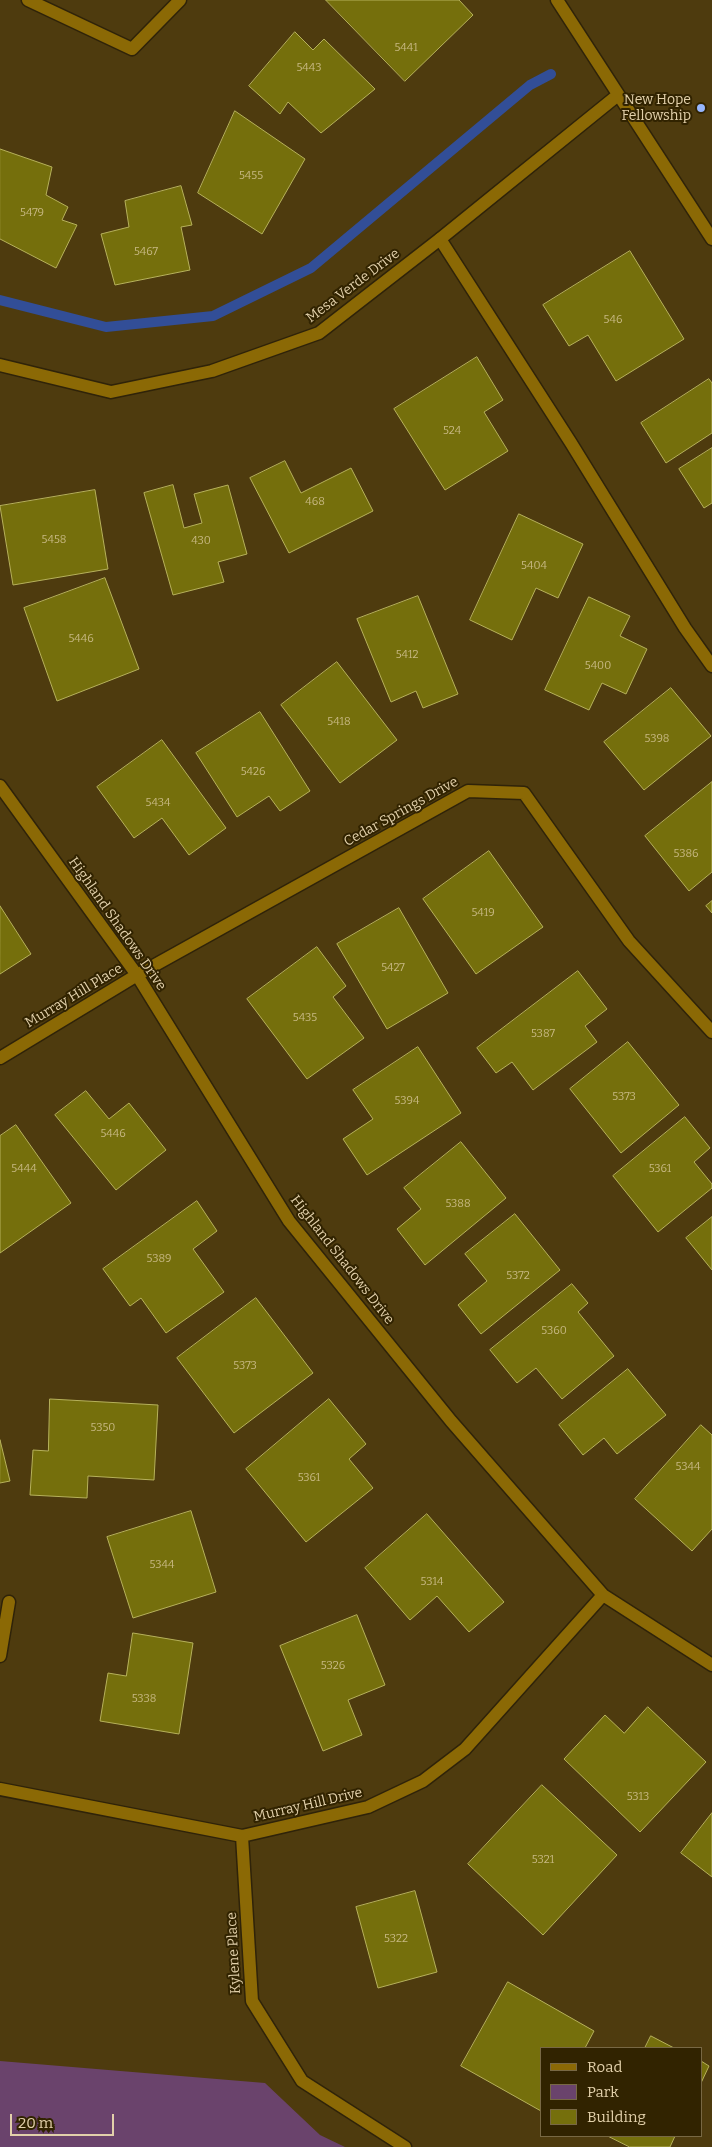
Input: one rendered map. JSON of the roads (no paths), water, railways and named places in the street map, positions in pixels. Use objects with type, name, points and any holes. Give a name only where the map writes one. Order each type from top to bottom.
[{"type":"street","points":[[28,0],[132,49],[180,0]]},
{"type":"street","points":[[557,0],[712,239]]},
{"type":"street","name":"Mesa Verde Drive","points":[[0,365],[111,392],[212,371],[319,333],[618,96]]},
{"type":"street","points":[[440,239],[572,443],[685,628],[712,666]]},
{"type":"street","name":"Highland Shadows Drive","points":[[0,786],[137,975],[289,1220],[451,1421],[603,1595],[712,1665]]},
{"type":"street","name":"Cedar Springs Drive","points":[[137,975],[468,791],[524,793],[629,941],[712,1032]]},
{"type":"street","name":"Murray Hill Place","points":[[0,1058],[137,975]]},
{"type":"street","name":"Murray Hill Drive","points":[[0,1790],[242,1836],[368,1807],[423,1781],[465,1749],[603,1595]]},
{"type":"street","points":[[0,1656],[9,1602]]},
{"type":"street","name":"Kylene Place","points":[[242,1836],[252,2001],[302,2081],[405,2147]]},
{"type":"waterway","points":[[0,300],[106,327],[213,316],[311,268],[530,85],[551,74]]},
{"type":"place","name":"New Hope Fellowship","points":[[701,108]]}]
